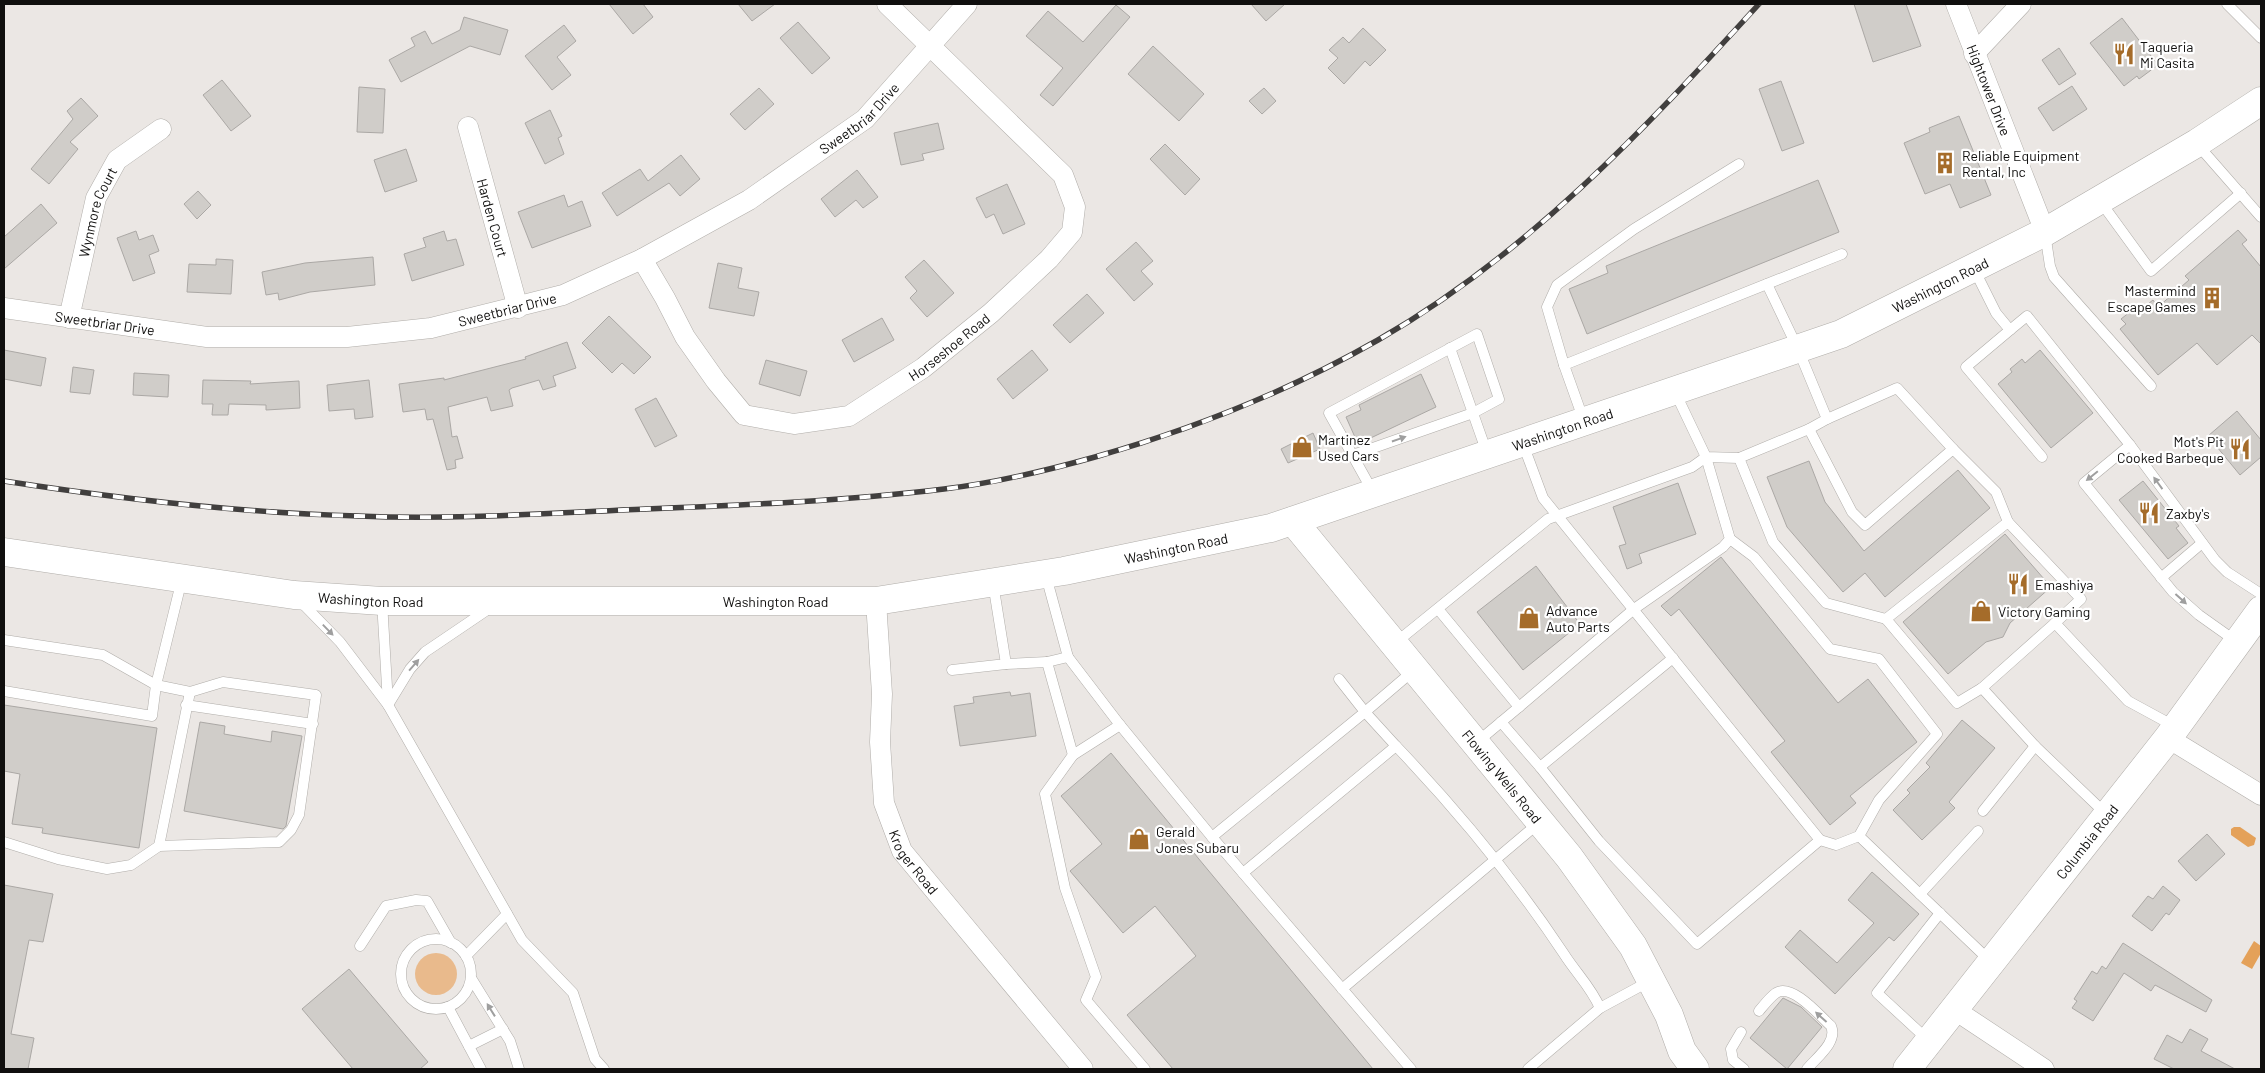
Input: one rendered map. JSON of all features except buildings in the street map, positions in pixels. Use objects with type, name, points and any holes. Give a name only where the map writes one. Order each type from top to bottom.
[{"type":"main road","name":"Washington Road","points":[[4,552],[294,595],[382,601],[876,601],[1046,574],[1226,538],[1293,521],[1841,334],[2045,232],[2197,143],[2261,101]]},
{"type":"main road","name":"Flowing Wells Road","points":[[1293,521],[1569,857],[1633,946],[1668,1015],[1686,1063]]},
{"type":"main road","name":"Columbia Road","points":[[1907,1069],[2107,815],[2261,610]]},
{"type":"street","name":"Horseshoe Road","points":[[642,259],[665,298],[684,337],[744,415],[794,424],[849,416],[923,368],[991,313],[1049,259],[1072,232],[1075,207],[1063,175],[931,44],[887,4]]},
{"type":"street","name":"Sweetbriar Drive","points":[[4,308],[207,338],[347,337],[431,328],[518,308],[562,295],[642,259],[749,200],[865,119],[967,4]]},
{"type":"street","name":"Hightower Drive","points":[[1956,4],[2045,232]]},
{"type":"street","points":[[1974,54],[2021,4]]},
{"type":"street","name":"Harden Court","points":[[468,127],[518,308]]},
{"type":"street","name":"Wynmore Court","points":[[68,318],[96,198],[117,160],[161,129]]},
{"type":"street","name":"Kroger Road","points":[[876,601],[882,694],[880,742],[884,803],[902,851],[1084,1069]]},
{"type":"street","points":[[2171,732],[2261,796]]},
{"type":"street","points":[[1955,1010],[2044,1069]]},
{"type":"lane","points":[[2227,4],[2261,38]]},
{"type":"lane","points":[[2197,143],[2261,217]]},
{"type":"lane","points":[[1585,422],[1564,365],[1547,308],[1557,285],[1634,229],[1739,164]]},
{"type":"lane","points":[[2100,200],[2151,271],[2241,194]]},
{"type":"lane","points":[[2045,232],[2050,266],[2054,277],[2151,386]]},
{"type":"lane","points":[[1564,365],[1842,254]]},
{"type":"lane","points":[[1973,268],[1996,313],[2010,330]]},
{"type":"lane","points":[[1767,284],[1798,349],[1827,419]]},
{"type":"lane","points":[[2042,457],[1966,367],[2028,316],[2130,445],[2202,544],[2227,572],[2261,594]]},
{"type":"lane","points":[[1353,455],[1473,413],[1499,399],[1477,334],[1329,412],[1374,494]]},
{"type":"lane","points":[[1450,348],[1488,454]]},
{"type":"lane","points":[[1393,644],[1548,519],[1559,517],[1692,467],[1706,457],[1739,458],[1809,429],[1897,388],[1996,492],[2008,522],[2081,599],[1982,688],[1957,703],[1886,619],[1826,603],[1774,542],[1739,458]]},
{"type":"lane","points":[[1523,443],[1543,498],[1820,840],[1836,845],[1859,836],[1879,800],[1937,734],[1879,659],[1830,649],[1754,557],[1730,538],[1706,457],[1675,391]]},
{"type":"lane","points":[[1809,429],[1852,512],[1865,525],[1953,449]]},
{"type":"lane","points":[[2130,445],[2084,483],[2173,592],[2199,616],[2237,642]]},
{"type":"lane","points":[[1886,619],[2008,522]]},
{"type":"lane","points":[[1475,743],[1519,708],[1634,609],[1723,547],[1730,538]]},
{"type":"lane","points":[[2161,578],[2202,544]]},
{"type":"lane","points":[[1046,574],[1068,657],[1120,725],[1212,837],[1411,1069]]},
{"type":"lane","points":[[4,691],[152,716],[156,685],[182,578]]},
{"type":"lane","points":[[993,582],[1006,664]]},
{"type":"lane","points":[[294,595],[340,642],[388,705],[522,940],[574,993],[595,1058],[604,1069]]},
{"type":"lane","points":[[382,601],[388,705]]},
{"type":"lane","points":[[388,705],[410,669],[426,652],[500,601]]},
{"type":"lane","points":[[1438,609],[1519,708]]},
{"type":"lane","points":[[2055,623],[2128,701],[2171,732]]},
{"type":"lane","points":[[4,640],[103,655],[156,685],[190,692],[223,682],[316,695],[299,815],[291,830],[279,842],[159,846],[131,865],[107,869],[58,859],[4,842]]},
{"type":"lane","points":[[952,670],[1047,662],[1068,657]]},
{"type":"lane","points":[[1540,767],[1673,658]]},
{"type":"lane","points":[[1047,662],[1073,755]]},
{"type":"lane","points":[[1212,837],[1414,670]]},
{"type":"lane","points":[[1339,679],[1365,712],[1436,789],[1537,914],[1572,966],[1592,991],[1600,1008]]},
{"type":"lane","points":[[1982,688],[2035,746],[2107,815]]},
{"type":"lane","points":[[159,846],[190,692]]},
{"type":"lane","points":[[186,705],[312,724]]},
{"type":"lane","points":[[1501,722],[1599,841],[1697,944],[1820,840]]},
{"type":"lane","points":[[1120,725],[1073,755],[1045,794],[1065,888],[1096,977],[1086,1000],[1145,1069]]},
{"type":"lane","points":[[1243,873],[1396,746]]},
{"type":"lane","points":[[1983,811],[2035,746]]},
{"type":"lane","points":[[1342,989],[1540,822]]},
{"type":"lane","points":[[1920,894],[1978,830]]},
{"type":"lane","points":[[1859,836],[1992,963]]},
{"type":"lane","points":[[360,946],[386,906],[416,900],[427,901],[451,943],[466,956],[471,978],[510,1041],[519,1069]]},
{"type":"lane","points":[[1930,1041],[1877,993],[1940,913]]},
{"type":"lane","points":[[466,956],[507,914]]},
{"type":"lane","points":[[451,943],[429,940],[418,945],[404,962],[403,984],[408,994],[416,1003],[426,1008],[448,1007],[464,996],[471,978]]},
{"type":"lane","points":[[1528,1069],[1600,1008],[1650,980]]},
{"type":"lane","points":[[1759,1011],[1775,993],[1784,990],[1793,992],[1831,1026],[1834,1032],[1832,1040],[1807,1069]]},
{"type":"lane","points":[[448,1007],[481,1069]]},
{"type":"lane","points":[[469,1046],[503,1029]]},
{"type":"lane","points":[[1741,1032],[1731,1049],[1733,1060],[1744,1069]]},
{"type":"shaded area","points":[[2240,827],[2256,838],[2254,845],[2248,847],[2231,835],[2231,829]]},
{"type":"shaded area","points":[[2254,941],[2261,946],[2261,953],[2252,969],[2241,963]]},
{"type":"shaded area","points":[[436,953],[451,959],[457,974],[451,989],[436,995],[421,989],[415,974],[421,959]]},
{"type":"railway","points":[[4,481],[92,494],[269,512],[394,517],[466,517],[870,497],[982,483],[1076,462],[1132,446],[1205,421],[1275,392],[1344,359],[1433,306],[1485,269],[1582,187],[1672,98],[1759,4]]},
{"type":"place","name":"Taqueria Mi Casita","points":[[2124,54]]},
{"type":"place","name":"Reliable Equipment Rental, Inc","points":[[1945,163]]},
{"type":"place","name":"Mastermind Escape Games","points":[[2212,298]]},
{"type":"place","name":"Martinez Used Cars","points":[[1302,447]]},
{"type":"place","name":"Mot's Pit Cooked Barbeque","points":[[2240,449]]},
{"type":"place","name":"Zaxby's","points":[[2149,513]]},
{"type":"place","name":"Emashiya","points":[[2018,584]]},
{"type":"place","name":"Victory Gaming","points":[[1981,611]]},
{"type":"place","name":"Advance Auto Parts","points":[[1529,618]]},
{"type":"place","name":"Gerald Jones Subaru","points":[[1139,839]]}]
